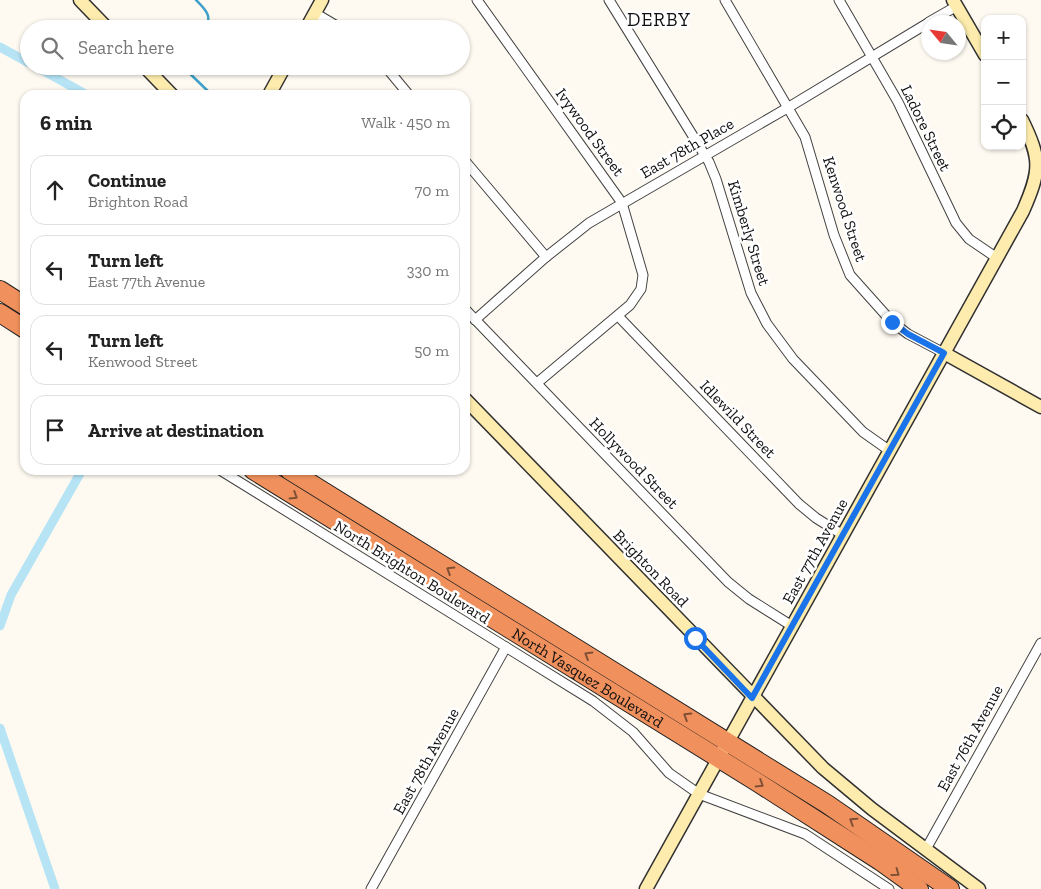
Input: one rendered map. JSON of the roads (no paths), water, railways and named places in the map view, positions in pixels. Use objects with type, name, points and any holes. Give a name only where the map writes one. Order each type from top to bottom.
[{"type":"highway","points":[[0,290],[20,303]]},
{"type":"highway","points":[[0,313],[20,326]]},
{"type":"highway","name":"North Vasquez Boulevard","points":[[261,475],[718,758],[880,861],[919,889]]},
{"type":"highway","name":"North Vasquez Boulevard","points":[[297,475],[864,827],[950,889]]},
{"type":"street","points":[[80,0],[99,20]]},
{"type":"street","points":[[311,20],[322,0]]},
{"type":"street","name":"Ivywood Street","points":[[477,0],[622,203],[642,268],[642,282],[634,300],[618,316],[537,383]]},
{"type":"street","name":"Kimberly Street","points":[[609,0],[705,156],[716,179],[751,293],[767,324],[793,359],[843,412],[870,438],[890,451]]},
{"type":"street","name":"Kenwood Street","points":[[725,0],[805,137],[834,235],[850,275],[892,322],[908,334],[1041,407]]},
{"type":"street","name":"Ladore Street","points":[[839,0],[898,102],[956,223],[970,239],[997,258]]},
{"type":"street","points":[[955,3],[981,47]]},
{"type":"street","name":"East 78th Place","points":[[939,15],[955,3]]},
{"type":"street","points":[[315,13],[327,20]]},
{"type":"street","name":"East 78th Place","points":[[475,320],[546,256],[589,223],[921,28]]},
{"type":"street","points":[[153,75],[167,90]]},
{"type":"street","points":[[272,90],[280,75]]},
{"type":"street","points":[[392,75],[405,90]]},
{"type":"street","name":"East 77th Avenue","points":[[646,889],[1014,229],[1030,196],[1039,159],[1038,148],[1026,127]]},
{"type":"street","points":[[470,167],[546,256]]},
{"type":"street","name":"Hollywood Street","points":[[470,314],[728,582],[792,626]]},
{"type":"street","name":"Idlewild Street","points":[[618,316],[799,504],[816,518],[843,535]]},
{"type":"street","name":"Brighton Road","points":[[470,404],[752,698],[834,778],[979,889]]},
{"type":"street","name":"North Brighton Boulevard","points":[[228,475],[606,710],[633,732],[669,773],[699,794],[805,834],[889,889]]},
{"type":"street","name":"East 76th Avenue","points":[[926,849],[1041,643]]},
{"type":"street","name":"East 78th Avenue","points":[[371,889],[506,647]]},
{"type":"waterway","points":[[196,0],[207,13],[208,20]]},
{"type":"waterway","points":[[0,47],[20,58]]},
{"type":"waterway","points":[[51,75],[78,90]]},
{"type":"waterway","points":[[191,75],[207,90]]},
{"type":"waterway","points":[[0,626],[11,595],[79,475]]},
{"type":"waterway","points":[[0,728],[55,889]]},
{"type":"district","name":"DERBY","points":[[659,19]]}]
